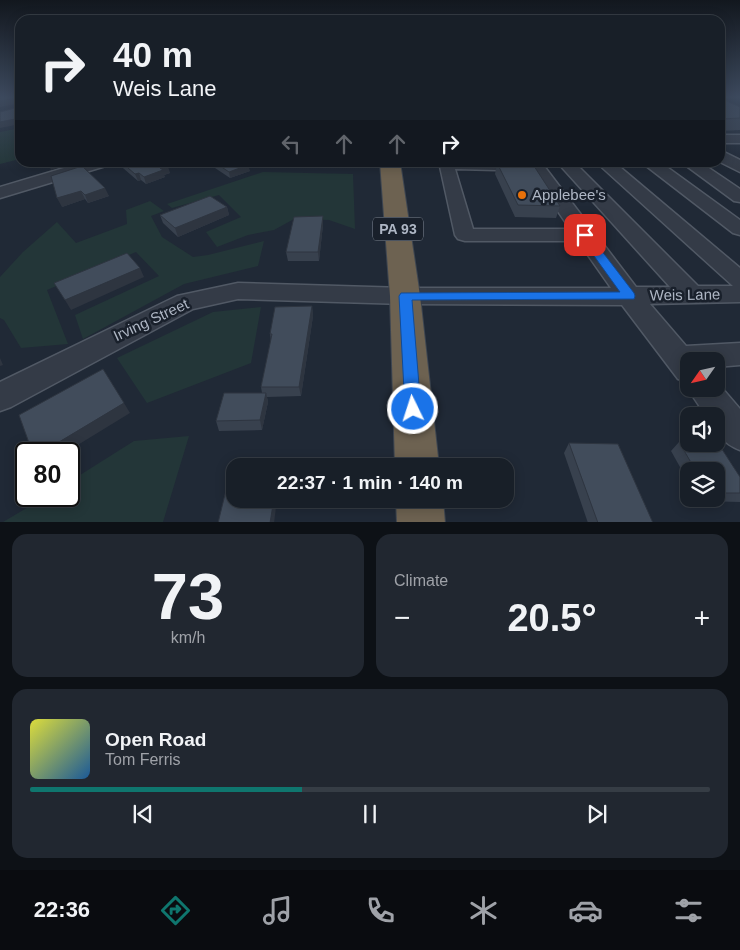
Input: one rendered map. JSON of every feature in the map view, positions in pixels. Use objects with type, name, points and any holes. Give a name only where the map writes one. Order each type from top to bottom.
[{"type":"highway","name":"PA 93","points":[[394,167],[416,458]]},
{"type":"highway","points":[[420,508],[421,522]]},
{"type":"street","points":[[725,139],[738,140]]},
{"type":"street","points":[[725,158],[740,167]]},
{"type":"street","points":[[0,193],[86,167]]},
{"type":"street","points":[[447,167],[465,235],[585,235]]},
{"type":"street","name":"Weis Lane","points":[[535,167],[629,296],[680,359]]},
{"type":"street","points":[[570,167],[692,295]]},
{"type":"street","points":[[610,167],[740,280]]},
{"type":"street","points":[[656,167],[740,229]]},
{"type":"street","points":[[696,167],[740,197]]},
{"type":"street","name":"Irving Street","points":[[0,397],[150,319],[186,302],[202,297],[256,290],[405,296]]},
{"type":"street","name":"Weis Lane","points":[[405,296],[740,294]]},
{"type":"street","points":[[725,357],[740,354]]},
{"type":"street","points":[[712,398],[738,428]]},
{"type":"shaded area","points":[[15,129],[15,160],[0,164],[0,132]]},
{"type":"shaded area","points":[[263,172],[353,174],[355,229],[329,220],[294,219],[274,230],[248,235],[217,247],[206,232],[241,217],[219,195],[172,208],[167,204]]},
{"type":"shaded area","points":[[150,201],[164,211],[151,216],[162,237],[193,257],[264,241],[258,266],[184,284],[83,339],[75,315],[159,276],[136,252],[47,290],[68,344],[21,348],[4,320],[0,318],[0,277],[23,252],[57,222],[76,243],[127,224],[126,210]]},
{"type":"shaded area","points":[[261,307],[251,363],[147,403],[117,358],[213,312]]},
{"type":"shaded area","points":[[189,436],[163,522],[3,522],[28,507],[80,507],[80,475],[134,441]]},
{"type":"building","points":[[83,167],[105,188],[85,195],[81,191],[57,198],[51,176]]},
{"type":"building","points":[[127,167],[164,167],[160,168],[163,170],[144,177],[139,173],[135,174]]},
{"type":"building","points":[[222,167],[243,167],[229,172]]},
{"type":"building","points":[[499,167],[535,167],[560,206],[518,205]]},
{"type":"building","points":[[210,196],[227,207],[175,228],[160,215]]},
{"type":"building","points":[[323,216],[318,252],[286,252],[294,217]]},
{"type":"building","points":[[127,253],[140,268],[65,300],[54,283]]},
{"type":"building","points":[[312,306],[299,387],[261,387],[272,334],[270,334],[275,307]]},
{"type":"building","points":[[103,369],[124,403],[59,442],[29,442],[19,415]]},
{"type":"building","points":[[224,393],[266,393],[260,420],[216,421]]},
{"type":"building","points":[[569,443],[618,444],[653,522],[598,522]]},
{"type":"building","points":[[685,452],[724,452],[740,477],[740,493],[725,493],[725,462],[691,462]]},
{"type":"building","points":[[226,490],[226,508],[272,508],[270,522],[218,522]]},
{"type":"place","name":"Applebee's","points":[[522,195]]},
{"type":"route","points":[[413,409],[405,296],[629,296],[585,235]]}]
